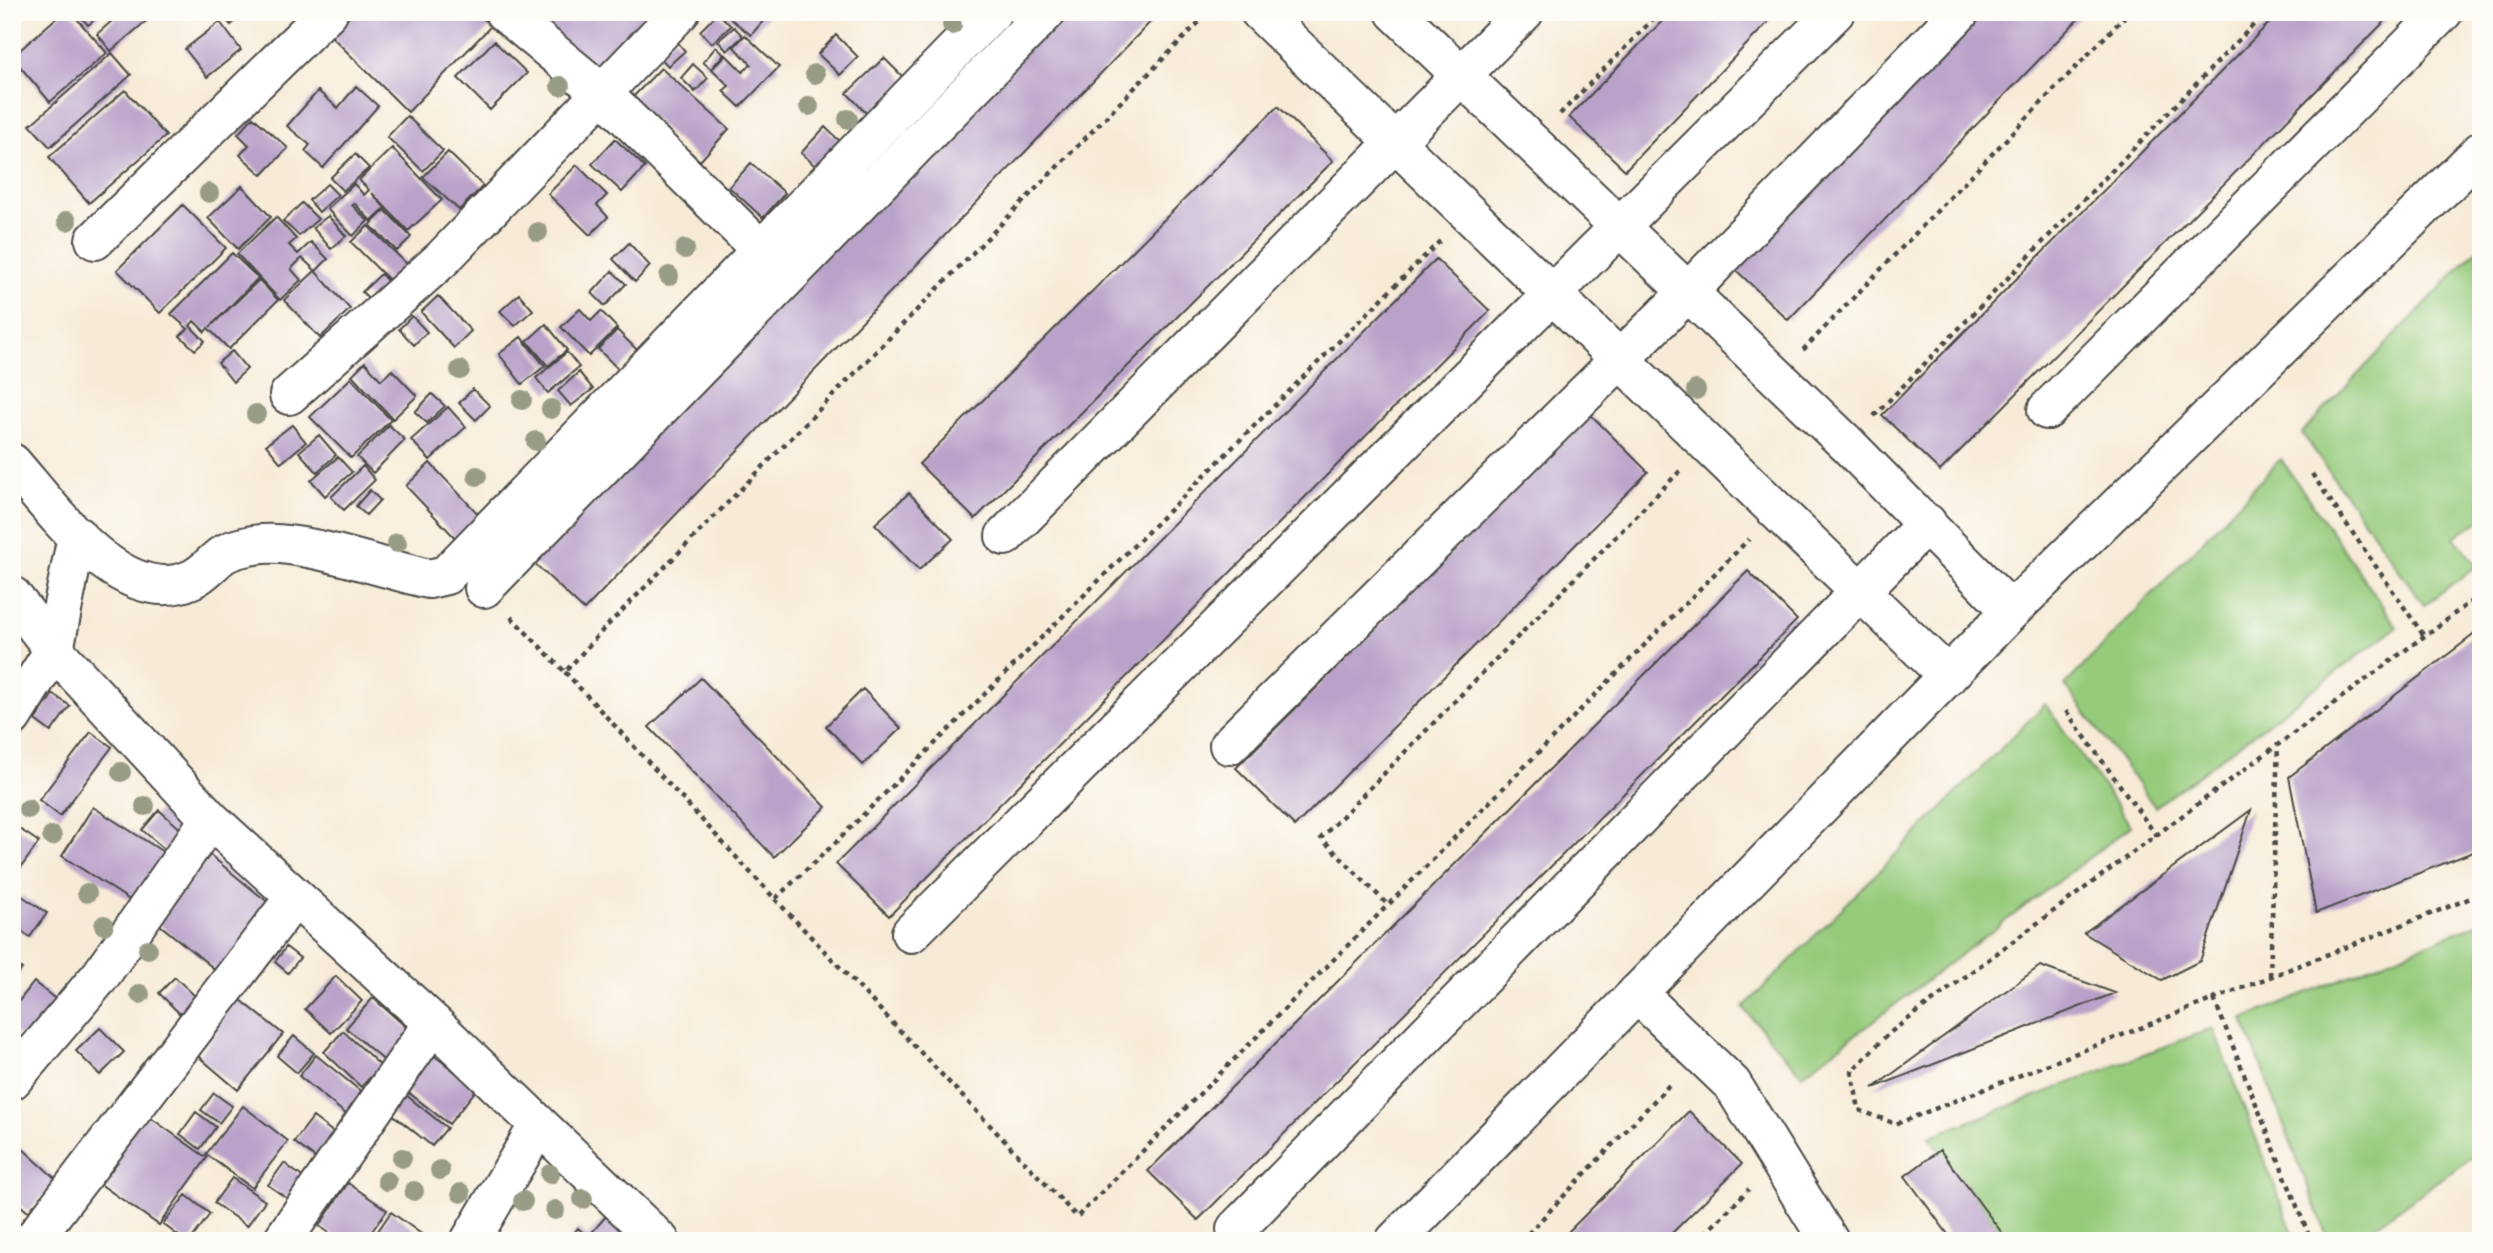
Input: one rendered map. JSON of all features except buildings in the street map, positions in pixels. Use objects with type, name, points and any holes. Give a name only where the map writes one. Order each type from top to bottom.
[{"type":"street","points":[[96,240],[328,12]]},
{"type":"street","points":[[504,12],[603,94],[761,250]]},
{"type":"street","points":[[289,395],[442,258],[680,12]]},
{"type":"street","points":[[12,463],[77,536],[119,573],[147,584],[167,585],[193,579],[224,553],[263,544],[315,550],[429,579],[446,575],[992,12]]},
{"type":"street","points":[[484,588],[1046,12]]},
{"type":"street","points":[[1260,12],[1948,676]]},
{"type":"street","points":[[1395,12],[1847,444],[2011,611]]},
{"type":"street","points":[[1005,536],[1393,141],[1524,12]]},
{"type":"street","points":[[911,933],[1835,12]]},
{"type":"street","points":[[1229,745],[1687,293],[1960,12]]},
{"type":"street","points":[[2047,410],[2443,12]]},
{"type":"street","points":[[1395,1241],[2011,611],[2481,151]]},
{"type":"street","points":[[1236,1230],[1927,523]]},
{"type":"street","points":[[12,717],[54,650],[77,536]]},
{"type":"street","points":[[12,596],[54,650],[210,819],[433,1023],[660,1241]]},
{"type":"street","points":[[12,1080],[101,975],[210,819]]},
{"type":"street","points":[[32,1241],[295,897]]},
{"type":"street","points":[[1637,993],[1732,1084],[1829,1241]]},
{"type":"street","points":[[282,1241],[433,1023]]},
{"type":"street","points":[[470,1241],[538,1126]]},
{"type":"path","points":[[565,673],[600,633],[1209,12]]},
{"type":"path","points":[[1532,143],[1660,12]]},
{"type":"path","points":[[1776,378],[2129,12]]},
{"type":"path","points":[[1847,444],[2266,12]]},
{"type":"path","points":[[775,899],[834,844],[1468,213]]},
{"type":"path","points":[[1388,905],[1321,838],[1707,443]]},
{"type":"path","points":[[2312,474],[2424,636]]},
{"type":"path","points":[[484,588],[1077,1217],[1777,511]]},
{"type":"path","points":[[2481,594],[1888,1034],[1852,1071],[1859,1110],[1896,1124],[2481,894]]},
{"type":"path","points":[[2066,711],[2156,835]]},
{"type":"path","points":[[2270,976],[2278,743]]},
{"type":"path","points":[[2214,999],[2311,1241]]},
{"type":"path","points":[[1521,1241],[1699,1054]]},
{"type":"path","points":[[1698,1241],[1779,1160]]},
{"type":"green space","points":[[2481,245],[2481,520],[2454,537],[2477,566],[2424,605],[2302,433]]},
{"type":"green space","points":[[2281,459],[2397,627],[2155,807],[2065,685]]},
{"type":"green space","points":[[2045,704],[2131,826],[1802,1075],[1743,1008]]},
{"type":"green space","points":[[2481,922],[2481,1151],[2353,1241],[2329,1241],[2243,1019]]},
{"type":"green space","points":[[2213,1028],[2296,1241],[2049,1241],[2043,1234],[2034,1241],[2008,1241],[1929,1137]]}]
